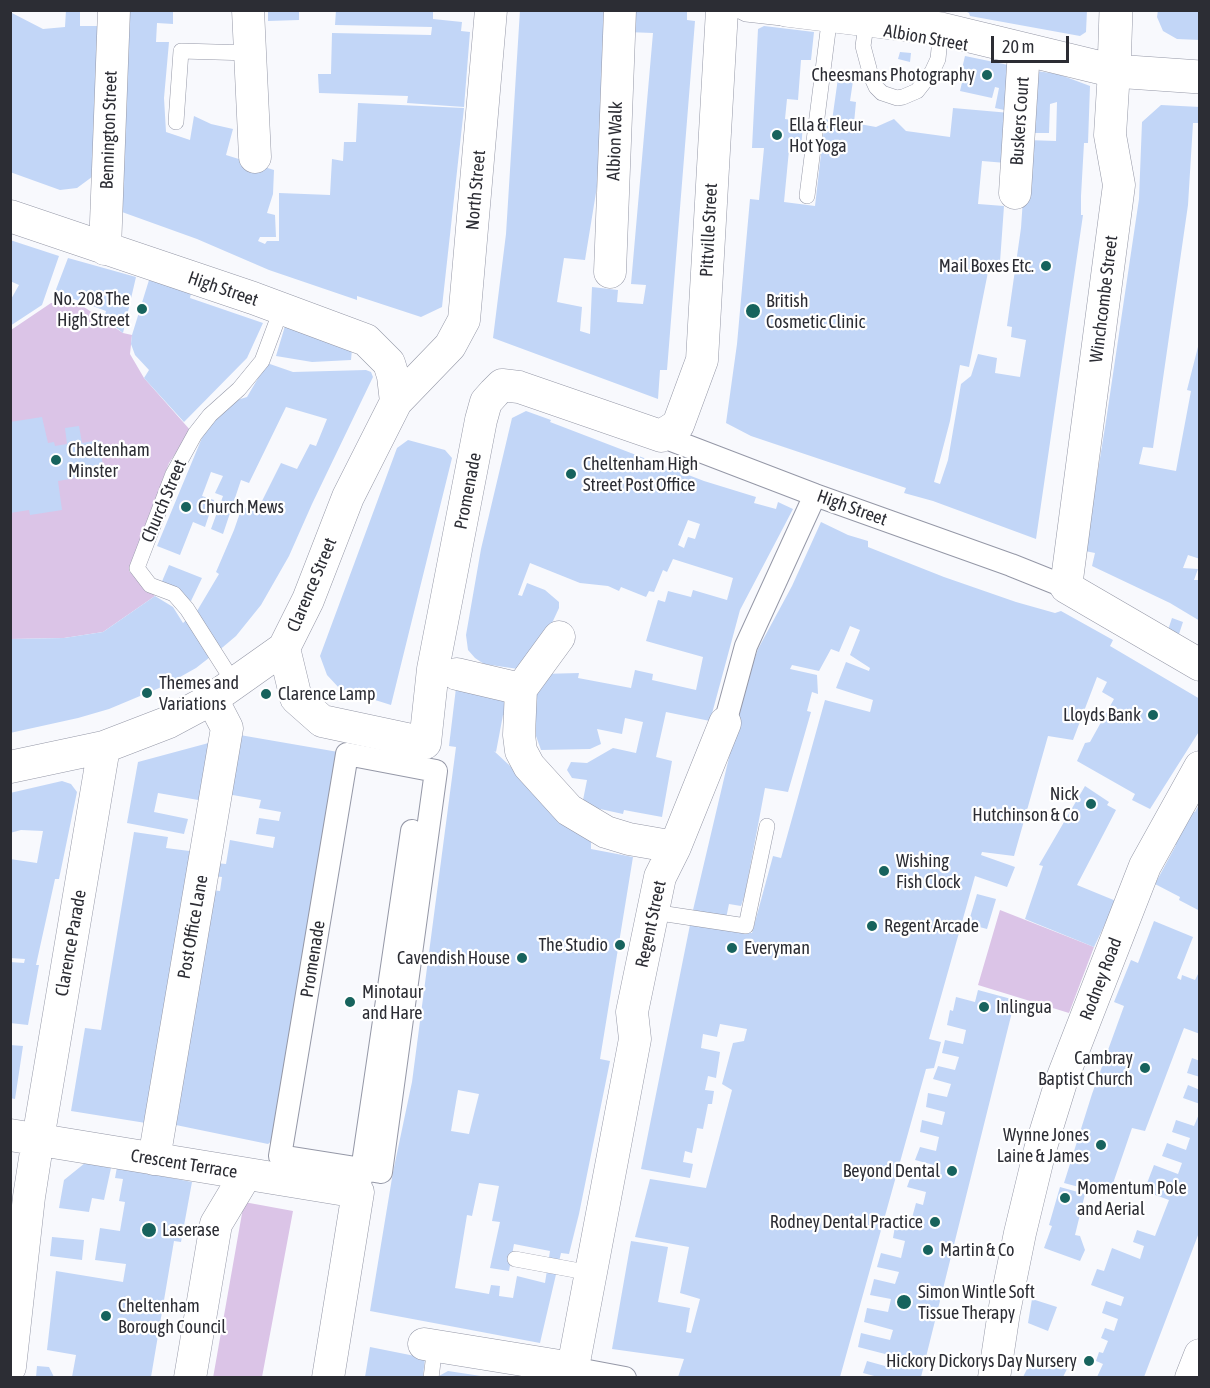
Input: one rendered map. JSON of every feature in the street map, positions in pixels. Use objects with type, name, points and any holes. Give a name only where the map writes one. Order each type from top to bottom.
[{"type":"main road","name":"Albion Street","points":[[786,10],[830,19],[950,31],[1024,53],[1114,72],[1200,77]]},
{"type":"main road","name":"Winchcombe Street","points":[[1114,72],[1116,10]]},
{"type":"street","name":"Bennington Street","points":[[105,249],[114,10]]},
{"type":"street","points":[[248,10],[255,157]]},
{"type":"street","name":"Albion Walk","points":[[610,273],[620,10]]},
{"type":"street","name":"Pittville Street","points":[[661,436],[678,425],[702,360],[722,10]]},
{"type":"street","name":"North Street","points":[[438,358],[450,346],[464,320],[492,11]]},
{"type":"street","name":"Buskers Court","points":[[1015,193],[1024,53]]},
{"type":"street","name":"Winchcombe Street","points":[[1066,587],[1119,185],[1110,135],[1114,72]]},
{"type":"street","name":"High Street","points":[[10,216],[253,298],[366,340],[389,363],[396,402]]},
{"type":"street","name":"Clarence Street","points":[[10,767],[104,747],[169,722],[223,691],[284,648],[308,600],[348,497],[396,402],[438,358]]},
{"type":"street","name":"High Street","points":[[494,393],[519,387],[661,436],[815,495],[1011,565],[1066,587],[1200,665]]},
{"type":"street","name":"Promenade","points":[[328,1377],[360,1181],[423,756],[445,672],[494,393]]},
{"type":"street","name":"Regent Street","points":[[572,1373],[635,1040],[632,1012],[660,877],[675,847],[725,723],[746,646],[815,495]]},
{"type":"street","points":[[559,637],[521,689],[519,735],[521,751],[529,766],[569,810],[606,832],[675,847]]},
{"type":"street","points":[[284,648],[296,698],[322,721],[423,756]]},
{"type":"street","points":[[445,672],[521,689]]},
{"type":"street","name":"Post Office Lane","points":[[154,1159],[227,728],[223,691]]},
{"type":"street","name":"Clarence Parade","points":[[10,1366],[24,1137],[104,747]]},
{"type":"street","name":"Promenade","points":[[360,1181],[280,1156],[347,754],[423,756]]},
{"type":"street","name":"Rodney Road","points":[[994,1377],[1020,1233],[1040,1150],[1062,1079],[1145,866],[1200,767]]},
{"type":"street","name":"Crescent Terrace","points":[[24,1137],[246,1174],[360,1181]]},
{"type":"street","points":[[190,1377],[216,1224],[246,1174]]},
{"type":"street","points":[[429,1345],[572,1373],[625,1377]]},
{"type":"street","points":[[1191,1377],[1200,1355]]},
{"type":"lane","name":"Albion Street","points":[[738,10],[746,14],[830,19]]},
{"type":"lane","points":[[807,196],[830,19]]},
{"type":"lane","points":[[866,23],[863,46],[871,76],[882,93],[897,98],[909,95],[924,84],[950,31]]},
{"type":"lane","points":[[176,122],[181,51],[250,53]]},
{"type":"lane","name":"Albion Street","points":[[1114,72],[1148,81],[1200,84]]},
{"type":"lane","name":"Church Street","points":[[223,691],[187,609],[174,594],[150,585],[137,568],[173,474],[195,434],[210,415],[239,389],[262,361],[281,310]]},
{"type":"lane","points":[[653,912],[746,926],[767,826]]},
{"type":"lane","points":[[515,1259],[591,1273]]},
{"type":"lane","points":[[429,1345],[430,1377]]},
{"type":"shaded area","points":[[51,303],[84,307],[123,333],[132,335],[130,354],[144,378],[191,431],[169,463],[129,571],[155,596],[103,632],[64,638],[11,639],[11,330]]},
{"type":"shaded area","points":[[1000,910],[1094,947],[1069,1013],[978,985]]},
{"type":"shaded area","points":[[244,1202],[293,1211],[262,1377],[213,1378]]},
{"type":"building","points":[[66,10],[80,10],[80,26],[99,26],[96,174],[77,188],[60,190],[10,172],[10,12],[43,29],[65,27]]},
{"type":"building","points":[[127,10],[173,10],[173,24],[157,23],[156,42],[169,42],[164,98],[166,132],[190,140],[194,116],[211,124],[233,129],[226,155],[274,170],[273,194],[267,213],[275,215],[276,237],[260,237],[258,241],[265,244],[267,241],[279,241],[279,193],[330,195],[332,159],[343,161],[344,142],[356,142],[358,103],[464,108],[442,307],[421,317],[357,296],[357,300],[269,270],[197,239],[122,212]]},
{"type":"building","points":[[268,10],[299,10],[299,20],[268,21]]},
{"type":"building","points":[[336,10],[433,10],[433,19],[462,22],[461,31],[470,32],[464,107],[407,103],[408,96],[319,93],[318,74],[331,74],[332,33],[431,35],[432,27],[335,25]]},
{"type":"building","points":[[520,10],[612,10],[600,168],[585,260],[564,258],[557,302],[582,307],[580,331],[590,334],[592,287],[618,290],[617,302],[643,304],[646,285],[631,284],[653,33],[627,32],[628,10],[687,10],[687,20],[695,21],[667,370],[660,370],[658,399],[493,338],[506,234]]},
{"type":"building","points":[[963,10],[1087,10],[1086,32],[1080,36],[970,16]]},
{"type":"building","points":[[1158,10],[1200,10],[1200,40],[1177,39],[1163,31],[1157,17]]},
{"type":"building","points":[[764,26],[814,32],[811,60],[801,60],[798,100],[787,99],[785,119],[803,122],[801,152],[789,150],[784,202],[815,206],[825,119],[832,121],[838,78],[853,81],[850,101],[856,102],[854,123],[876,127],[894,119],[906,131],[950,137],[953,108],[1010,113],[1006,163],[982,161],[978,204],[1004,206],[1000,262],[990,262],[969,367],[960,365],[950,421],[934,482],[940,484],[948,460],[961,384],[971,376],[978,354],[997,358],[995,373],[1020,377],[1026,340],[1011,337],[1012,327],[1007,326],[1021,228],[1027,140],[1056,141],[1057,102],[1050,104],[1049,133],[1024,133],[1029,70],[1058,74],[1090,86],[1088,143],[1084,143],[1081,196],[1081,215],[1083,215],[1036,539],[933,501],[904,493],[906,488],[751,436],[726,423],[737,344],[750,199],[759,200],[764,148],[752,148],[758,29]]},
{"type":"building","points":[[900,52],[911,53],[910,62],[898,59]]},
{"type":"building","points":[[965,56],[1018,67],[1009,111],[995,108],[999,88],[995,87],[992,98],[960,91],[963,78],[960,77]]},
{"type":"building","points":[[1161,105],[1200,107],[1200,115],[1199,123],[1193,123],[1188,205],[1153,448],[1143,447],[1139,464],[1176,471],[1191,391],[1187,390],[1200,339],[1200,559],[1188,555],[1183,568],[1198,569],[1194,580],[1200,580],[1200,621],[1170,603],[1092,566],[1095,553],[1085,551],[1139,199],[1142,122]]},
{"type":"building","points":[[10,240],[59,256],[42,305],[10,326],[10,301],[19,285],[10,281]]},
{"type":"building","points":[[68,258],[136,277],[123,333],[114,326],[115,321],[104,318],[106,311],[74,299],[52,300]]},
{"type":"building","points":[[149,280],[191,293],[190,298],[263,323],[247,358],[184,422],[144,378],[149,370],[135,355],[131,344]]},
{"type":"building","points":[[285,326],[352,349],[351,360],[312,362],[276,356]]},
{"type":"building","points":[[267,363],[293,372],[366,370],[371,372],[373,377],[289,556],[261,605],[236,636],[223,647],[196,668],[164,686],[109,709],[10,733],[10,639],[64,638],[103,632],[155,596],[173,607],[183,623],[197,611],[219,574],[216,572],[242,507],[257,511],[281,463],[297,469],[310,444],[316,446],[327,419],[286,407],[249,483],[241,480],[223,534],[211,529],[223,496],[215,493],[223,476],[211,472],[202,496],[214,500],[205,527],[193,522],[180,555],[157,546],[204,433],[227,403],[247,397]]},
{"type":"building","points":[[526,411],[704,481],[756,497],[754,503],[776,509],[778,502],[793,509],[740,610],[710,721],[666,712],[656,757],[672,761],[662,817],[624,810],[623,814],[582,805],[587,780],[572,778],[567,770],[571,762],[587,763],[613,748],[636,753],[643,722],[625,718],[622,734],[597,729],[601,744],[590,749],[541,750],[536,736],[536,689],[541,674],[579,673],[578,678],[631,688],[635,670],[653,674],[652,680],[696,690],[703,657],[646,641],[658,600],[665,602],[668,591],[691,597],[693,590],[727,600],[733,578],[673,559],[667,572],[663,570],[654,592],[649,591],[646,597],[621,587],[619,591],[608,586],[580,583],[530,563],[518,595],[522,596],[527,583],[545,590],[559,602],[559,608],[540,649],[525,670],[484,664],[475,658],[468,650],[466,635],[481,549],[512,418]],"holes":[[[688,520],[700,524],[695,539],[688,537],[684,548],[678,545]]]},
{"type":"building","name":"Cheltenham Minster","points":[[42,417],[48,443],[54,442],[55,446],[67,444],[65,428],[79,426],[82,443],[99,440],[104,473],[58,481],[62,510],[30,515],[29,510],[10,513],[10,422]]},
{"type":"building","points":[[408,440],[445,450],[452,458],[391,705],[340,689],[327,675],[320,656],[397,448]]},
{"type":"building","name":"Regent Arcade","points":[[821,522],[848,535],[868,541],[868,547],[944,577],[1016,602],[1055,613],[1061,611],[1113,640],[1110,646],[1200,699],[1200,730],[1150,809],[1132,800],[1135,794],[1077,761],[1085,743],[1090,742],[1114,699],[1102,692],[1107,682],[1097,677],[1073,740],[1048,736],[1014,856],[982,852],[981,855],[1015,867],[1007,887],[975,876],[929,1039],[941,1042],[934,1068],[926,1069],[840,1377],[678,1377],[684,1359],[612,1349],[631,1241],[668,1247],[658,1302],[690,1308],[686,1332],[691,1333],[700,1299],[680,1293],[689,1247],[635,1237],[650,1179],[706,1188],[732,1090],[722,1084],[733,1043],[744,1041],[747,1029],[720,1024],[717,1037],[703,1034],[701,1048],[720,1052],[716,1078],[708,1076],[705,1090],[714,1091],[712,1104],[708,1104],[703,1129],[697,1128],[692,1153],[685,1151],[683,1162],[693,1164],[690,1178],[641,1169],[693,910],[748,677],[758,649],[792,586]],"holes":[[[850,626],[860,630],[850,655],[870,668],[869,671],[846,662],[836,688],[873,700],[870,712],[825,700],[781,858],[773,856],[752,933],[724,928],[729,904],[741,906],[745,894],[765,788],[788,792],[811,712],[807,711],[812,692],[818,694],[817,675],[790,669],[792,665],[819,671],[831,649],[839,652]]]},
{"type":"building","points":[[169,565],[202,578],[191,601],[160,586]]},
{"type":"building","points":[[1172,618],[1183,622],[1179,634],[1168,630]]},
{"type":"building","name":"Cavendish House","points":[[456,688],[509,700],[509,715],[503,715],[496,752],[494,751],[591,841],[591,849],[633,857],[600,1059],[610,1061],[579,1214],[569,1254],[561,1253],[540,1343],[370,1311],[393,1172],[412,1082],[456,747],[449,746]],"holes":[[[458,1090],[479,1094],[469,1134],[451,1131]],[[479,1183],[499,1186],[492,1221],[500,1222],[490,1268],[509,1271],[514,1244],[550,1251],[545,1283],[517,1276],[513,1298],[499,1296],[500,1286],[491,1285],[489,1294],[455,1288],[467,1215],[472,1216]]]},
{"type":"building","points":[[234,734],[344,753],[279,1135],[268,1144],[171,1124],[211,890],[220,891],[222,877],[214,876],[216,863],[226,864],[230,840],[273,848],[275,837],[256,834],[259,818],[279,821],[281,812],[259,808],[261,800],[227,794]]},
{"type":"building","points":[[216,741],[204,801],[158,793],[154,812],[188,819],[184,834],[127,823],[138,762]]},
{"type":"building","points":[[62,781],[71,784],[77,792],[59,879],[55,879],[36,965],[39,965],[28,1025],[10,1023],[10,962],[24,963],[25,959],[10,958],[10,859],[37,863],[43,831],[21,830],[10,833],[10,793]]},
{"type":"building","points":[[1085,786],[1109,802],[1107,805],[1116,810],[1077,885],[1116,901],[1094,947],[1025,919],[1043,866],[1039,865]]},
{"type":"building","points":[[1200,803],[1200,911],[1155,884],[1176,845],[1172,843],[1191,810],[1195,812]]},
{"type":"building","points":[[134,832],[168,837],[166,848],[197,852],[152,1124],[71,1111],[85,1028],[101,1030]]},
{"type":"building","points":[[977,894],[996,899],[987,929],[968,924]]},
{"type":"building","points":[[1154,921],[1193,937],[1177,978],[1181,980],[1182,975],[1195,980],[1200,970],[1200,1034],[1184,1028],[1145,1131],[1132,1128],[1109,1195],[1064,1183],[1092,1094],[1124,1006],[1114,1002],[1131,960],[1138,963]]},
{"type":"building","points":[[978,990],[1015,1000],[921,1377],[878,1377],[863,1373],[867,1361],[885,1366],[889,1355],[858,1347],[861,1333],[890,1340],[893,1330],[864,1322],[867,1308],[888,1312],[891,1299],[870,1295],[874,1279],[895,1284],[899,1272],[877,1267],[881,1253],[901,1258],[905,1241],[893,1238],[895,1226],[909,1229],[916,1203],[923,1205],[926,1192],[907,1187],[912,1173],[931,1178],[934,1165],[915,1160],[920,1147],[936,1151],[939,1137],[920,1132],[922,1120],[942,1125],[945,1112],[926,1107],[928,1093],[947,1097],[951,1084],[933,1079],[938,1066],[955,1070],[959,1057],[942,1053],[945,1040],[963,1044],[966,1030],[947,1025],[950,1010],[953,1011],[956,997],[975,1002]]},
{"type":"building","points":[[10,1045],[23,1046],[15,1099],[10,1098]]},
{"type":"building","points":[[1192,1058],[1200,1061],[1200,1077],[1187,1073]]},
{"type":"building","points":[[1188,1085],[1200,1090],[1200,1104],[1183,1098]]},
{"type":"building","points":[[1199,1114],[1200,1230],[1144,1377],[1097,1377],[1103,1364],[1096,1361],[1099,1352],[1103,1353],[1108,1341],[1101,1338],[1105,1328],[1114,1331],[1118,1319],[1102,1313],[1106,1301],[1121,1306],[1124,1297],[1091,1285],[1097,1269],[1104,1271],[1112,1248],[1140,1259],[1144,1246],[1133,1242],[1137,1230],[1155,1236],[1169,1200],[1144,1191],[1154,1165],[1178,1174],[1182,1163],[1162,1156],[1167,1143],[1186,1150],[1190,1138],[1172,1132],[1176,1120],[1194,1126]]},
{"type":"building","points":[[85,1163],[111,1168],[104,1200],[92,1198],[89,1212],[59,1208],[64,1180]]},
{"type":"building","name":"Cheltenham Borough Council","points":[[117,1167],[192,1182],[181,1242],[174,1241],[151,1377],[72,1377],[76,1355],[47,1350],[56,1271],[123,1282],[126,1264],[95,1260],[100,1228],[120,1231],[125,1202],[119,1201],[123,1179],[115,1178]]},
{"type":"building","points":[[1060,1187],[1085,1194],[1075,1235],[1080,1236],[1085,1250],[1080,1261],[1044,1248],[1052,1226],[1049,1225]]},
{"type":"building","points":[[52,1237],[84,1240],[82,1260],[50,1256]]},
{"type":"building","points":[[1032,1299],[1057,1307],[1048,1331],[1028,1323]]},
{"type":"building","points":[[370,1347],[425,1358],[423,1376],[365,1377]]},
{"type":"building","points":[[1032,1354],[1068,1367],[1063,1377],[1023,1377],[1027,1369],[1024,1368],[1027,1358],[1030,1359]]},
{"type":"building","points":[[37,1366],[49,1367],[54,1377],[36,1377]]},
{"type":"building","points":[[448,1371],[481,1376],[481,1377],[437,1377]]},
{"type":"place","name":"Cheesmans Photography","points":[[987,75]]},
{"type":"place","name":"Ella & Fleur Hot Yoga","points":[[777,135]]},
{"type":"place","name":"Mail Boxes Etc.","points":[[1046,266]]},
{"type":"place","name":"No. 208 The High Street","points":[[142,309]]},
{"type":"place","name":"British Cosmetic Clinic","points":[[753,311]]},
{"type":"place","name":"Cheltenham Minster","points":[[56,460]]},
{"type":"place","name":"Cheltenham High Street Post Office","points":[[571,474]]},
{"type":"place","name":"Church Mews","points":[[186,507]]},
{"type":"place","name":"Themes and Variations","points":[[147,693]]},
{"type":"place","name":"Clarence Lamp","points":[[266,694]]},
{"type":"place","name":"Lloyds Bank","points":[[1153,715]]},
{"type":"place","name":"Nick Hutchinson & Co","points":[[1091,804]]},
{"type":"place","name":"Wishing Fish Clock","points":[[884,871]]},
{"type":"place","name":"Regent Arcade","points":[[872,926]]},
{"type":"place","name":"The Studio","points":[[620,945]]},
{"type":"place","name":"Everyman","points":[[732,948]]},
{"type":"place","name":"Cavendish House","points":[[522,958]]},
{"type":"place","name":"Minotaur and Hare","points":[[350,1002]]},
{"type":"place","name":"Inlingua","points":[[984,1007]]},
{"type":"place","name":"Cambray Baptist Church","points":[[1145,1068]]},
{"type":"place","name":"Wynne Jones Laine & James","points":[[1101,1145]]},
{"type":"place","name":"Beyond Dental","points":[[952,1171]]},
{"type":"place","name":"Momentum Pole and Aerial","points":[[1065,1198]]},
{"type":"place","name":"Rodney Dental Practice","points":[[935,1222]]},
{"type":"place","name":"Laserase","points":[[149,1230]]},
{"type":"place","name":"Martin & Co","points":[[928,1250]]},
{"type":"place","name":"Simon Wintle Soft Tissue Therapy","points":[[904,1302]]},
{"type":"place","name":"Cheltenham Borough Council","points":[[106,1316]]},
{"type":"place","name":"Hickory Dickorys Day Nursery","points":[[1089,1361]]}]
